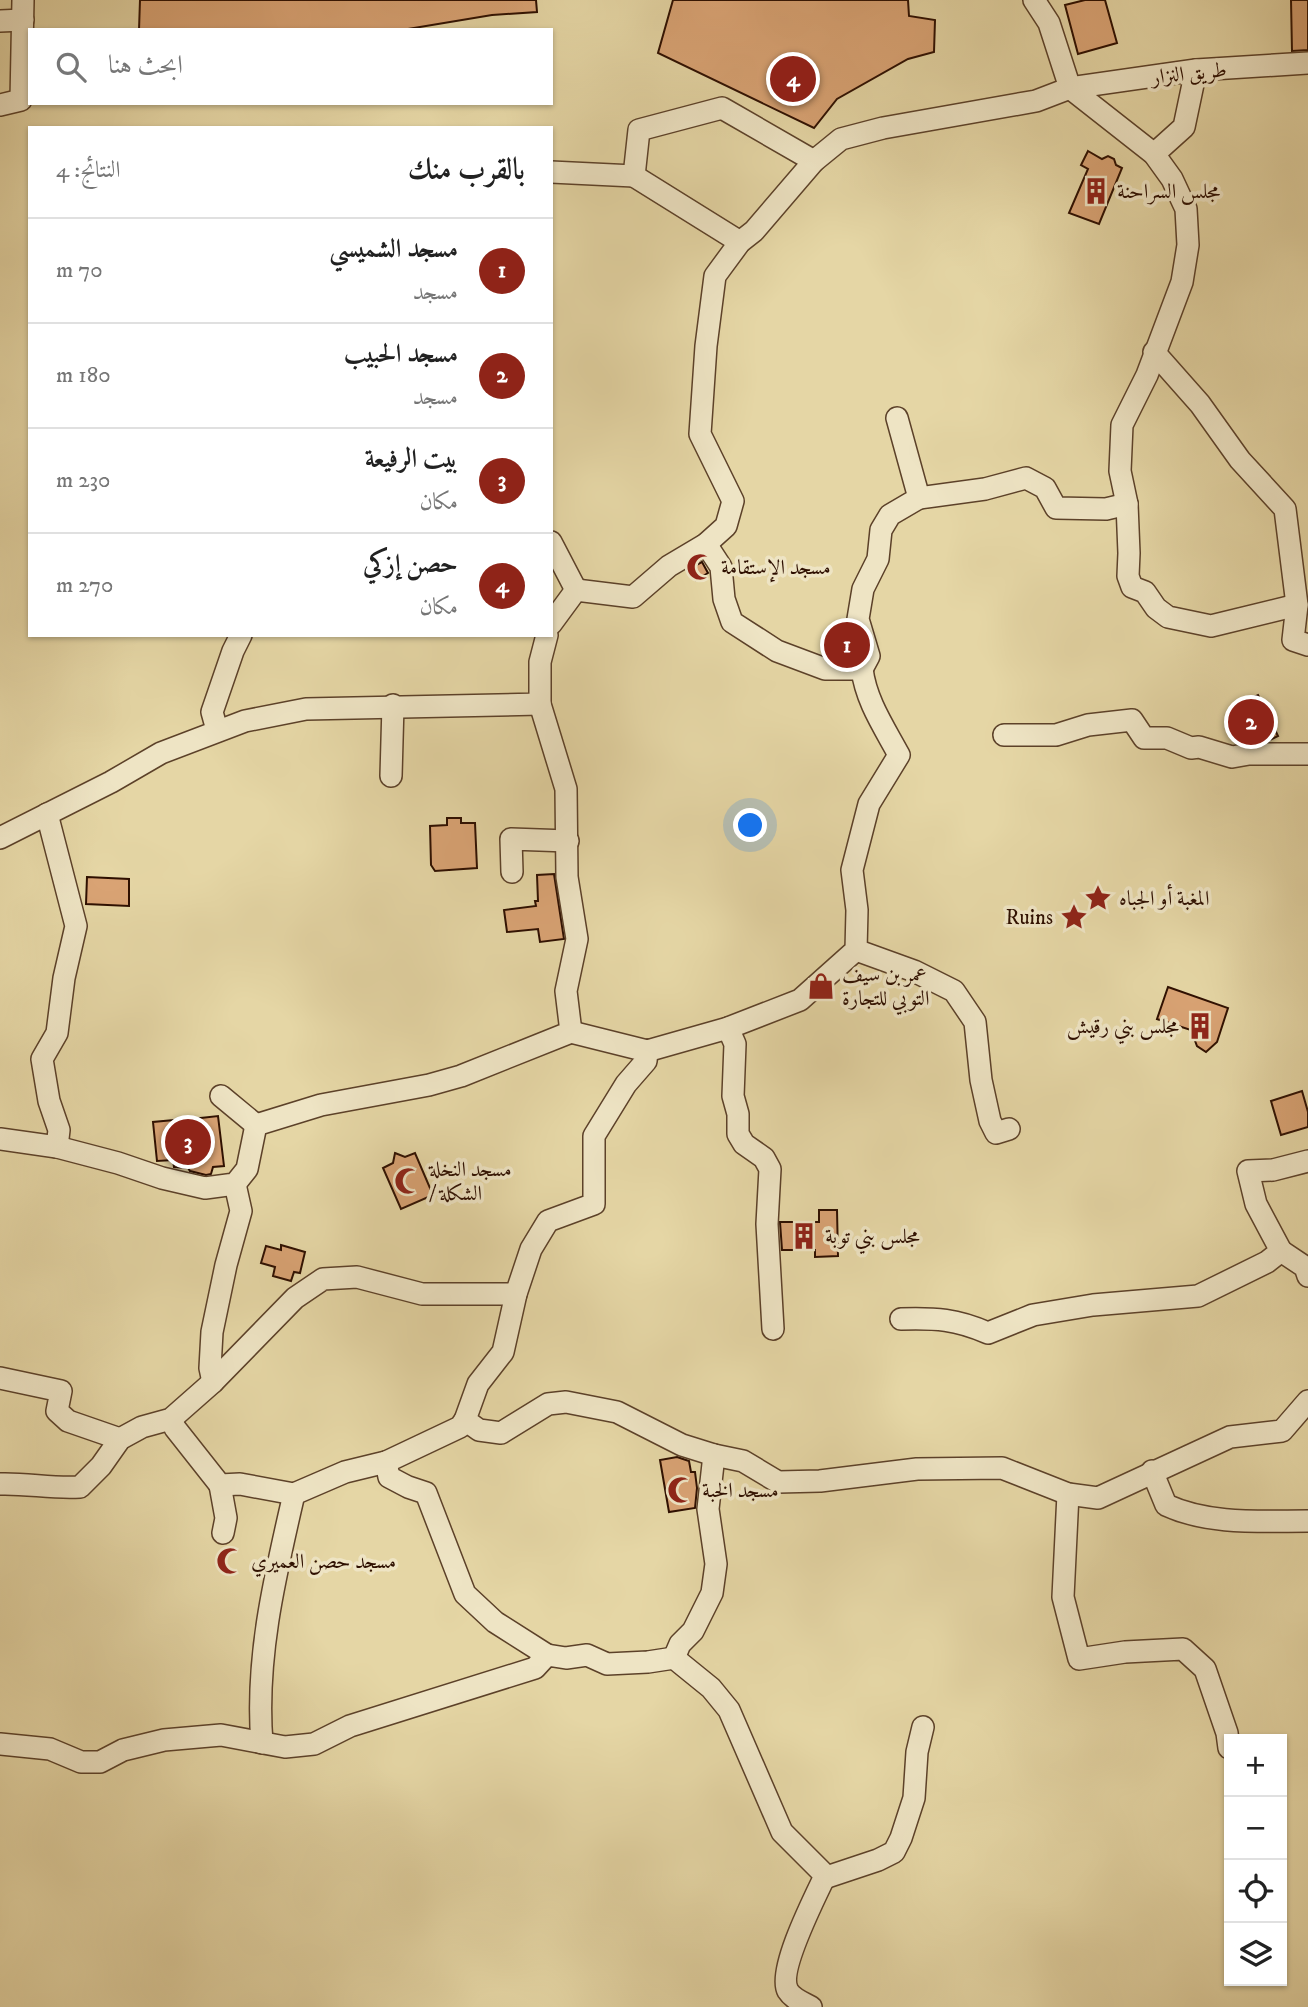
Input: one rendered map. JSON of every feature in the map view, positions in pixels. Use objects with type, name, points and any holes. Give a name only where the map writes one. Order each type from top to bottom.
[{"type":"street","points":[[1035,0],[1049,23],[1070,88],[1154,154],[1172,179],[1186,209],[1188,246],[1182,282],[1147,375],[1122,425],[1120,471],[1126,505],[1128,576],[1132,587],[1144,592],[1156,608],[1168,617],[1211,626],[1297,605]]},
{"type":"street","points":[[0,21],[23,10],[22,100],[0,105]]},
{"type":"street","name":"طريق النزار","points":[[576,590],[633,597],[669,566],[706,544],[726,526],[733,501],[700,435],[706,346],[715,276],[740,242],[754,231],[814,161],[841,139],[883,128],[1035,101],[1070,88],[1196,70],[1308,63]]},
{"type":"street","points":[[1154,154],[1184,127],[1196,70]]},
{"type":"street","points":[[634,176],[639,130],[722,108],[814,161]]},
{"type":"street","points":[[553,172],[634,176],[740,242]]},
{"type":"street","points":[[1154,352],[1200,404],[1240,460],[1285,509],[1297,605],[1293,640],[1308,645]]},
{"type":"street","points":[[897,418],[919,498]]},
{"type":"street","points":[[256,1125],[321,1105],[440,1082],[571,1032],[647,1051],[728,1028],[800,1000],[856,950],[857,910],[852,870],[869,804],[899,755],[871,704],[864,684],[862,669],[870,656],[859,619],[863,589],[878,559],[881,530],[890,515],[919,498],[985,489],[1026,478],[1045,488],[1056,508],[1106,509],[1126,505]]},
{"type":"street","points":[[706,544],[721,567],[724,599],[732,622],[778,651],[825,669],[862,669]]},
{"type":"street","points":[[553,546],[576,590],[553,621]]},
{"type":"street","points":[[217,730],[212,712],[240,637]]},
{"type":"street","points":[[546,637],[540,662],[540,704],[566,789],[567,877],[577,939],[566,991],[571,1032]]},
{"type":"street","points":[[0,838],[111,782],[161,753],[245,721],[306,709],[393,705],[540,704]]},
{"type":"street","points":[[391,776],[393,705]]},
{"type":"street","points":[[1004,735],[1056,735],[1088,725],[1132,720],[1144,738],[1167,738],[1191,748],[1199,747],[1232,757],[1249,754],[1308,754]]},
{"type":"street","points":[[47,814],[76,926],[64,978],[57,1033],[42,1059],[49,1101],[59,1130],[57,1147]]},
{"type":"street","points":[[512,873],[511,839],[568,841]]},
{"type":"street","points":[[856,950],[914,971],[954,990],[975,1022],[981,1080],[990,1121],[996,1133],[1009,1129]]},
{"type":"street","points":[[728,1028],[735,1044],[733,1096],[738,1114],[738,1134],[744,1144],[764,1158],[770,1169],[767,1224],[773,1329]]},
{"type":"street","points":[[220,1485],[240,1484],[293,1494],[345,1472],[386,1462],[460,1427],[478,1384],[503,1352],[516,1294],[531,1249],[548,1221],[594,1204],[594,1136],[626,1084],[646,1061],[647,1051]]},
{"type":"street","points":[[220,1096],[256,1125]]},
{"type":"street","points":[[0,1139],[57,1147],[205,1188],[235,1184],[247,1169],[256,1125]]},
{"type":"street","points":[[1308,1161],[1273,1170],[1248,1171],[1256,1204],[1281,1251],[1305,1267],[1308,1276]]},
{"type":"street","points":[[213,1382],[212,1332],[241,1211],[235,1184]]},
{"type":"street","points":[[901,1319],[939,1317],[988,1333],[1032,1315],[1093,1305],[1198,1296],[1267,1262],[1281,1251]]},
{"type":"street","points":[[0,1484],[22,1483],[58,1489],[79,1487],[101,1466],[120,1439],[142,1427],[171,1419],[213,1382],[295,1298],[323,1279],[357,1277],[422,1294],[516,1294]]},
{"type":"street","points":[[0,1378],[61,1391],[57,1411],[68,1421],[120,1439]]},
{"type":"street","points":[[465,1420],[479,1430],[501,1433],[548,1404],[566,1402],[617,1412],[682,1445],[743,1461],[778,1482],[820,1481],[917,1469],[1002,1468],[1068,1494],[1098,1498],[1230,1437],[1282,1431],[1306,1407]]},
{"type":"street","points":[[171,1419],[175,1428],[220,1485],[226,1518],[223,1533]]},
{"type":"street","points":[[674,1658],[680,1644],[693,1631],[712,1593],[716,1564],[708,1509],[714,1455]]},
{"type":"street","points":[[386,1462],[389,1477],[426,1493],[465,1594],[495,1622],[547,1656],[566,1658],[587,1655],[607,1664],[674,1658],[710,1688],[729,1710],[778,1825],[822,1872],[824,1878],[792,1953],[785,1980],[793,1997],[811,2007]]},
{"type":"street","points":[[1153,1471],[1166,1505],[1189,1515],[1254,1521],[1308,1521]]},
{"type":"street","points":[[262,1743],[259,1703],[272,1589],[293,1494]]},
{"type":"street","points":[[1068,1494],[1063,1597],[1079,1660],[1125,1652],[1183,1649],[1205,1668],[1227,1734]]},
{"type":"street","points":[[0,1744],[50,1749],[81,1762],[100,1762],[123,1750],[164,1740],[221,1735],[285,1747],[314,1744],[350,1726],[535,1668],[547,1656]]},
{"type":"street","points":[[824,1878],[894,1852],[914,1798],[917,1752],[923,1727]]},
{"type":"building","points":[[140,0],[536,0],[537,12],[492,15],[414,28],[139,28]]},
{"type":"building","points":[[673,0],[908,0],[909,16],[935,20],[934,52],[908,59],[837,99],[814,128],[658,53]]},
{"type":"building","points":[[1085,0],[1105,0],[1117,43],[1078,54],[1065,5]]},
{"type":"building","points":[[1291,0],[1308,0],[1308,50],[1292,51]]},
{"type":"building","name":"مجلس السراحنة","points":[[1088,151],[1102,159],[1108,156],[1114,159],[1116,165],[1122,168],[1099,224],[1069,213],[1088,169],[1081,165]]},
{"type":"building","points":[[702,562],[708,573],[696,580],[690,569]]},
{"type":"building","points":[[847,627],[854,656],[841,656],[835,630]]},
{"type":"building","points":[[1258,695],[1278,736],[1268,741],[1248,741],[1233,707]]},
{"type":"building","points":[[447,818],[461,818],[461,823],[475,823],[477,868],[435,871],[431,865],[430,826],[447,825]]},
{"type":"building","points":[[554,874],[564,939],[540,942],[538,929],[507,932],[504,910],[536,906],[537,875]]},
{"type":"building","points":[[87,877],[129,879],[129,906],[86,904]]},
{"type":"building","name":"مجلس بني رقيش","points":[[1168,987],[1228,1008],[1217,1042],[1206,1052],[1197,1046],[1191,1030],[1157,1019]]},
{"type":"building","points":[[1302,1091],[1308,1112],[1308,1127],[1281,1135],[1271,1101]]},
{"type":"building","points":[[218,1116],[224,1166],[213,1167],[211,1174],[206,1175],[188,1168],[174,1167],[173,1160],[157,1161],[153,1122],[174,1120],[187,1132],[192,1119]]},
{"type":"building","name":"مسجد النخلة / الشكلة","points":[[395,1153],[405,1157],[415,1153],[433,1195],[401,1209],[383,1168],[393,1163]]},
{"type":"building","name":"مجلس بني توبة","points":[[819,1210],[837,1210],[838,1256],[815,1257],[815,1250],[782,1250],[780,1222],[819,1222]]},
{"type":"building","points":[[281,1245],[305,1252],[300,1273],[294,1272],[291,1281],[273,1276],[275,1267],[261,1263],[266,1246],[281,1250]]},
{"type":"building","name":"مسجد الخبة","points":[[677,1457],[689,1461],[691,1472],[695,1472],[695,1508],[669,1512],[660,1460]]},
{"type":"place","name":"حصن إزكي","points":[[793,79]]},
{"type":"place","name":"مجلس السراحنة","points":[[1096,191]]},
{"type":"place","name":"مسجد الإستقامة","points":[[700,567]]},
{"type":"place","name":"مسجد الشميسي","points":[[847,645]]},
{"type":"place","name":"مسجد الحبيب","points":[[1251,722]]},
{"type":"place","name":"المغبة أو الجباه","points":[[1098,898]]},
{"type":"place","name":"Ruins","points":[[1074,917]]},
{"type":"place","name":"عمر بن سيف التوبي للتجارة","points":[[821,986]]},
{"type":"place","name":"مجلس بني رقيش","points":[[1200,1026]]},
{"type":"place","name":"بيت الرفيعة","points":[[188,1142]]},
{"type":"place","name":"مسجد النخلة / الشكلة","points":[[408,1181]]},
{"type":"place","name":"مجلس بني توبة","points":[[804,1236]]},
{"type":"place","name":"مسجد الخبة","points":[[681,1490]]},
{"type":"place","name":"مسجد حصن العميري","points":[[230,1561]]}]
